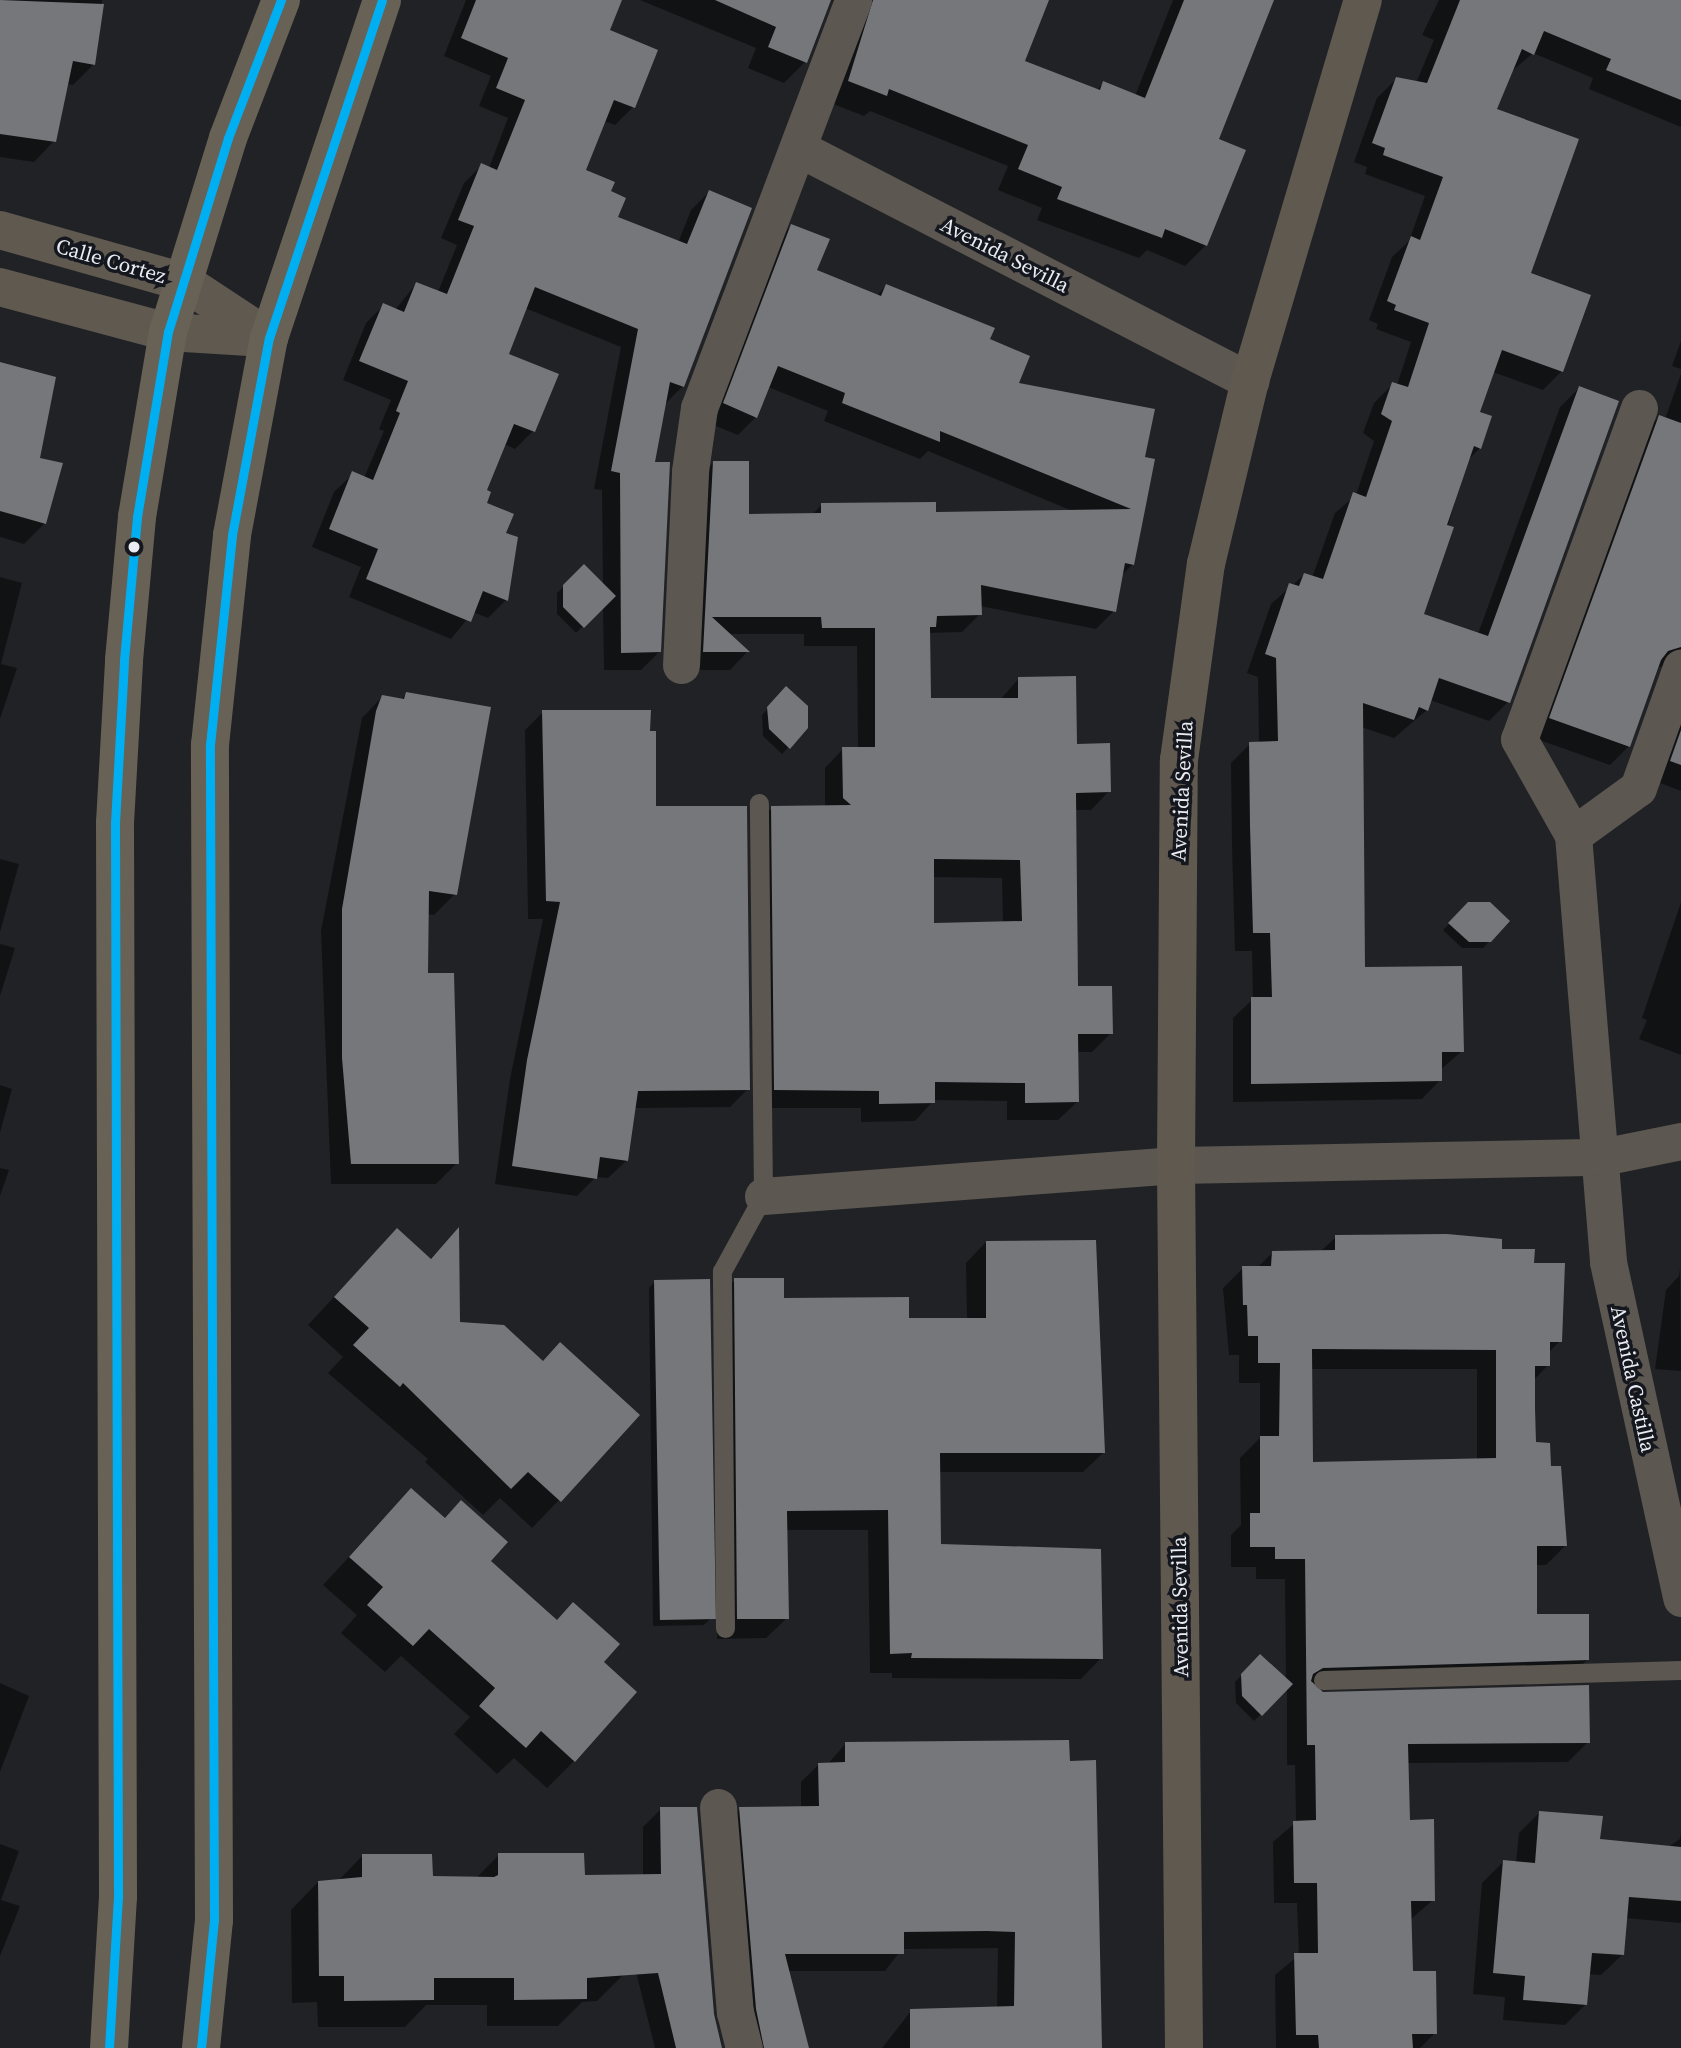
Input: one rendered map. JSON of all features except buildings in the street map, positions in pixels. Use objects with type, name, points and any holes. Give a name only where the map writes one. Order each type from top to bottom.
[{"type":"main road","points":[[109,2048],[118,1897],[115,823],[137,517],[168,332],[228,138],[281,0]]},
{"type":"main road","points":[[201,2048],[214,1920],[210,745],[232,535],[269,338],[382,0]]},
{"type":"street","points":[[681,665],[690,471],[699,408],[853,0]]},
{"type":"street","name":"Avenida Sevilla","points":[[1184,2048],[1176,1165],[1179,760],[1206,564],[1250,381],[1363,0]]},
{"type":"street","name":"Avenida Sevilla","points":[[798,148],[1250,381]]},
{"type":"street","name":"Calle Cortez","points":[[0,230],[184,282],[269,338]]},
{"type":"street","points":[[0,287],[168,332],[269,338]]},
{"type":"street","points":[[1639,408],[1520,739],[1573,835],[1638,788],[1681,667]]},
{"type":"street","name":"Avenida Castilla","points":[[1573,835],[1602,1157],[1608,1262],[1681,1598]]},
{"type":"street","points":[[762,1196],[1176,1165],[1602,1157],[1681,1142]]},
{"type":"street","points":[[718,1807],[735,2012],[744,2048]]},
{"type":"lane","points":[[725,1629],[722,1271],[762,1196],[759,803]]},
{"type":"lane","points":[[1323,1680],[1681,1670]]},
{"type":"transit line","points":[[109,2048],[118,1897],[115,823],[124,660],[137,517],[168,332],[228,138],[281,0]]},
{"type":"transit line","points":[[201,2048],[214,1920],[210,745],[232,535],[269,338],[382,0]]}]
